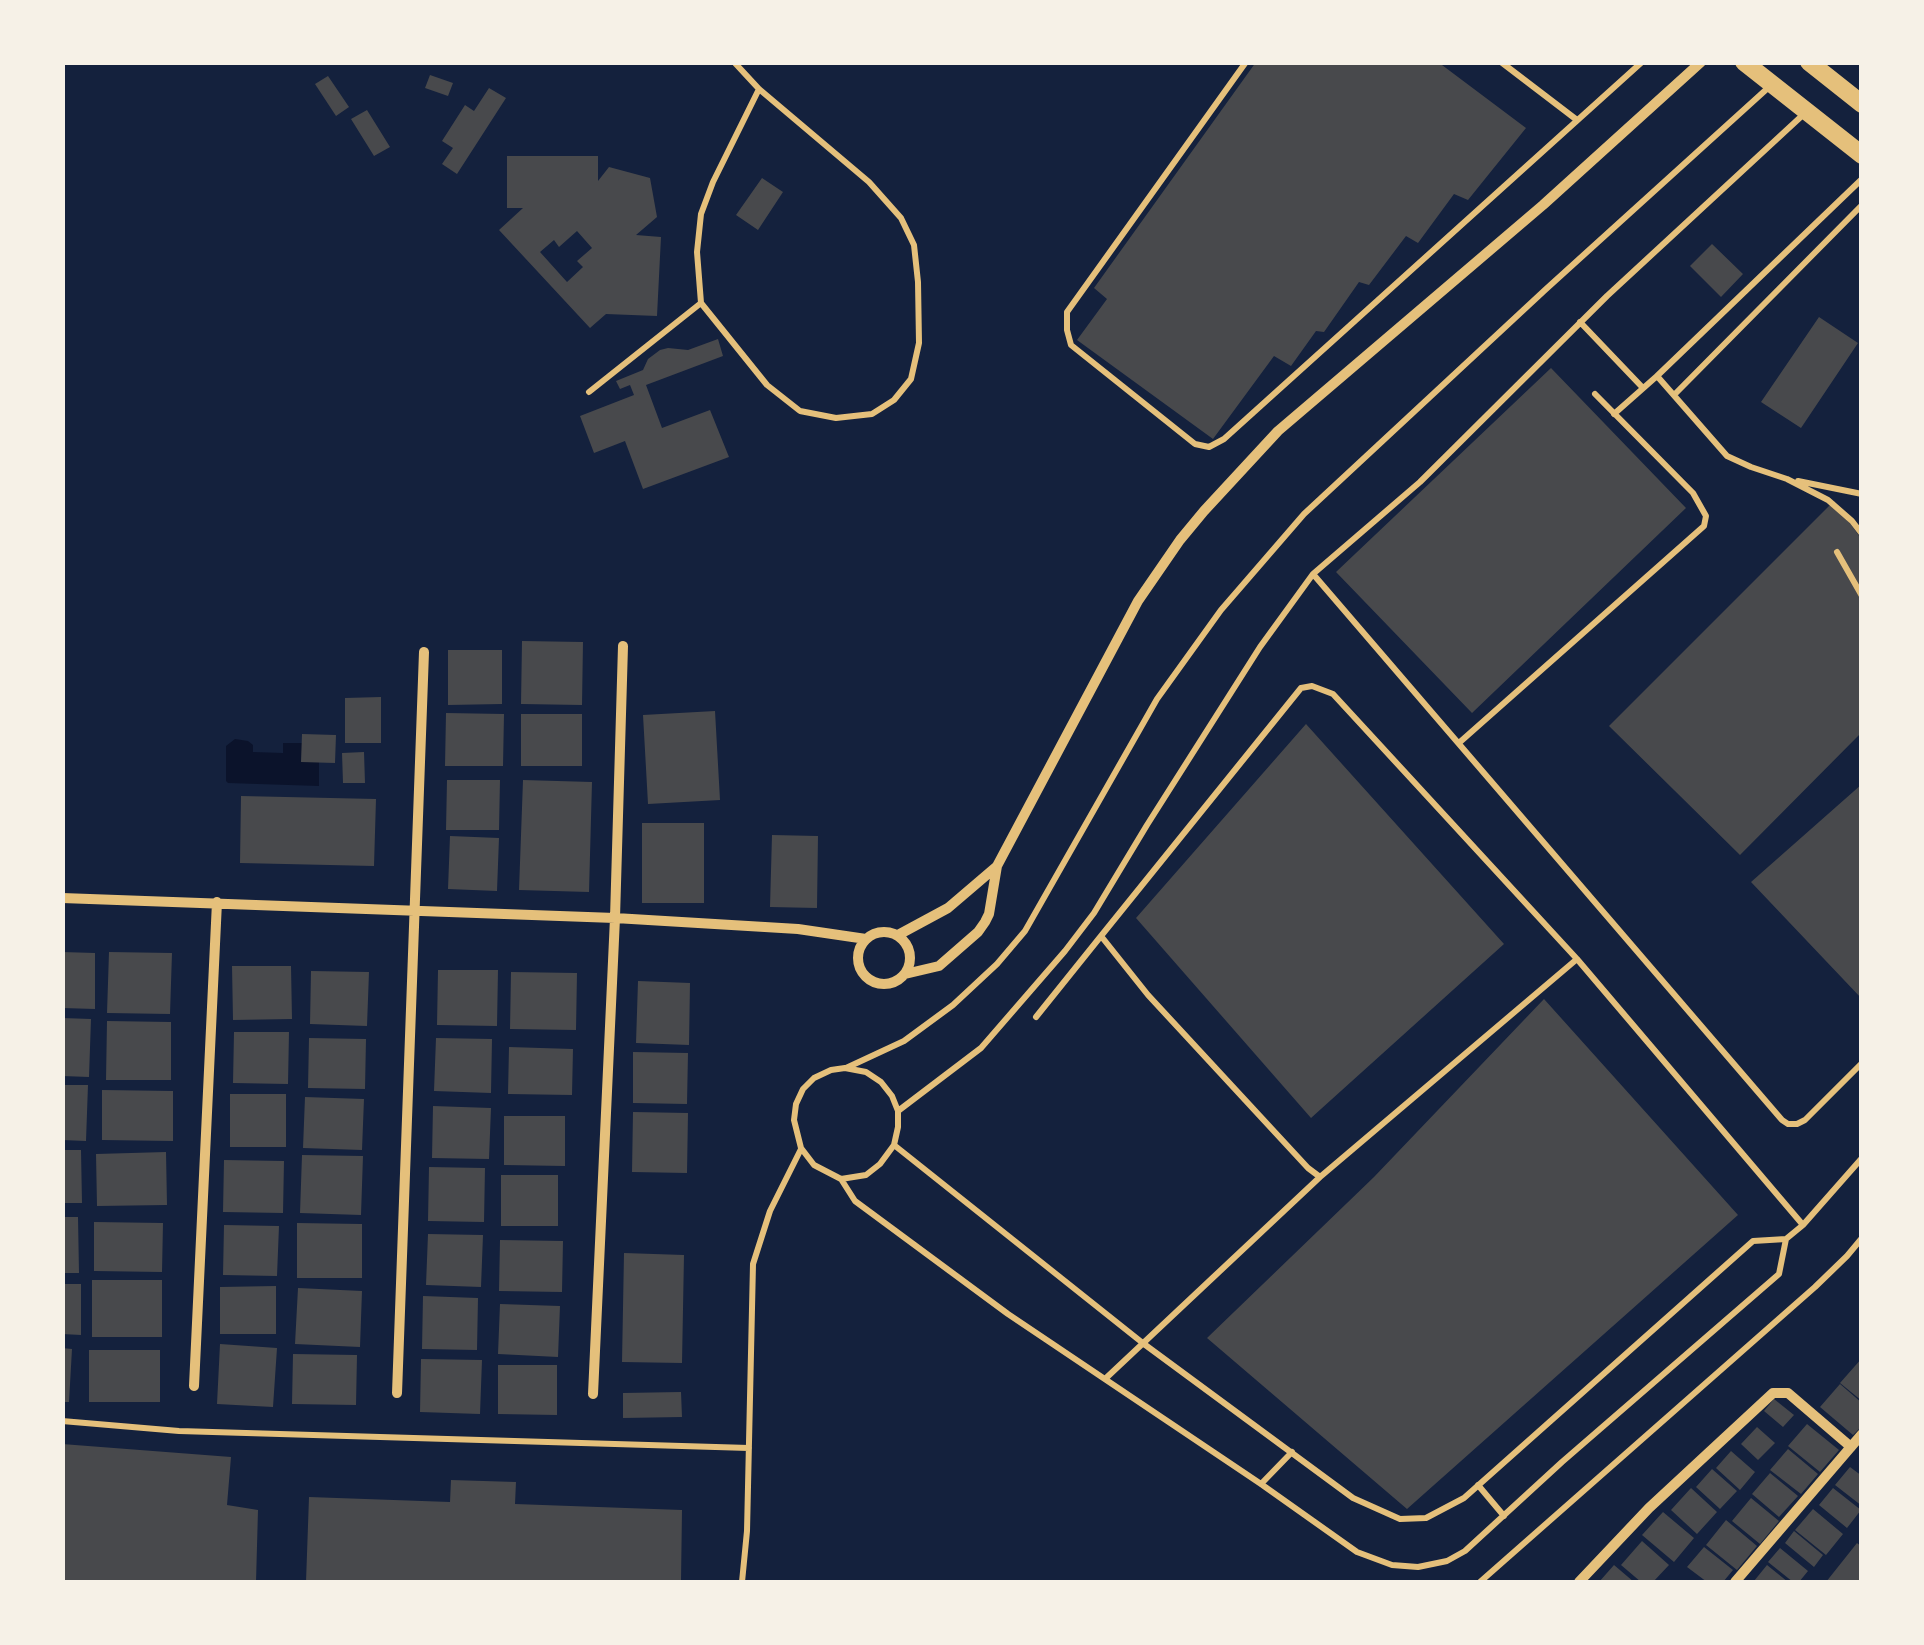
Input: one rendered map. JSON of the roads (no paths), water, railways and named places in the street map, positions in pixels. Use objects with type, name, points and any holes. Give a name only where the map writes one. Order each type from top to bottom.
[{"type":"main road","points":[[1744,62],[1862,155]]},
{"type":"main road","points":[[1808,62],[1862,104]]},
{"type":"street","points":[[866,939],[858,954],[861,970],[866,977],[890,984],[905,974],[939,966],[978,932],[989,914],[997,866],[1138,602],[1204,511],[1278,431],[1543,204],[1701,62]]},
{"type":"street","points":[[593,1394],[623,646]]},
{"type":"street","points":[[397,1393],[424,652]]},
{"type":"street","points":[[898,935],[948,908],[997,866]]},
{"type":"street","points":[[62,898],[615,918],[798,929],[866,939],[881,932],[898,935],[905,941],[911,958],[905,974]]},
{"type":"street","points":[[194,1386],[216,902]]},
{"type":"street","points":[[1579,1582],[1662,1495],[1774,1393],[1788,1394],[1850,1447]]},
{"type":"street","points":[[1735,1582],[1862,1434]]},
{"type":"lane","points":[[734,62],[759,89],[869,182],[901,218],[914,245],[919,343],[911,379],[894,400],[872,414],[836,418],[800,411],[768,386],[701,303],[697,252],[701,214],[759,89]]},
{"type":"lane","points":[[1246,62],[1067,312],[1066,330],[1071,344],[1196,444],[1209,448],[1224,439],[1642,62]]},
{"type":"lane","points":[[1501,62],[1577,120]]},
{"type":"lane","points":[[1772,84],[1304,514],[1221,610],[1156,699],[1025,931],[997,964],[904,1042],[814,1078],[796,1104],[794,1120],[796,1136],[814,1165],[841,1179],[855,1201],[876,1219],[1008,1314],[1356,1552],[1392,1566],[1418,1567],[1447,1561],[1465,1550],[1778,1274],[1786,1239],[1862,1158]]},
{"type":"lane","points":[[898,1110],[981,1048],[1065,951],[1094,913],[1260,647],[1314,574],[1420,482],[1580,322],[1807,112]]},
{"type":"lane","points":[[1614,414],[1862,178]]},
{"type":"lane","points":[[1674,395],[1862,205]]},
{"type":"lane","points":[[590,392],[701,303]]},
{"type":"lane","points":[[1580,322],[1643,388]]},
{"type":"lane","points":[[1656,376],[1727,456],[1787,479],[1862,494]]},
{"type":"lane","points":[[1460,742],[1704,526],[1706,516],[1693,493],[1595,394]]},
{"type":"lane","points":[[1787,479],[1828,500],[1862,534]]},
{"type":"lane","points":[[1837,552],[1862,596]]},
{"type":"lane","points":[[1314,574],[1788,1124],[1805,1120],[1862,1063]]},
{"type":"lane","points":[[1036,1017],[1300,688],[1312,686],[1333,694],[1577,959],[1803,1224]]},
{"type":"lane","points":[[1101,936],[1148,995],[1320,1178]]},
{"type":"lane","points":[[1105,1378],[1320,1178],[1577,959]]},
{"type":"lane","points":[[841,1179],[866,1175],[880,1164],[894,1145],[898,1127],[898,1110],[881,1082],[866,1072],[845,1068]]},
{"type":"lane","points":[[894,1145],[1144,1344],[1353,1498],[1400,1519],[1426,1518],[1464,1498],[1753,1241],[1786,1239]]},
{"type":"lane","points":[[742,1582],[747,1531],[753,1264],[770,1211],[802,1148]]},
{"type":"lane","points":[[1480,1582],[1815,1288],[1862,1238]]},
{"type":"lane","points":[[62,1422],[197,1432],[749,1448]]},
{"type":"lane","points":[[1261,1484],[1292,1452]]},
{"type":"lane","points":[[1478,1485],[1504,1516]]},
{"type":"water","points":[[235,739],[248,741],[253,752],[283,753],[283,743],[302,743],[319,762],[319,786],[228,783],[226,746]]}]
